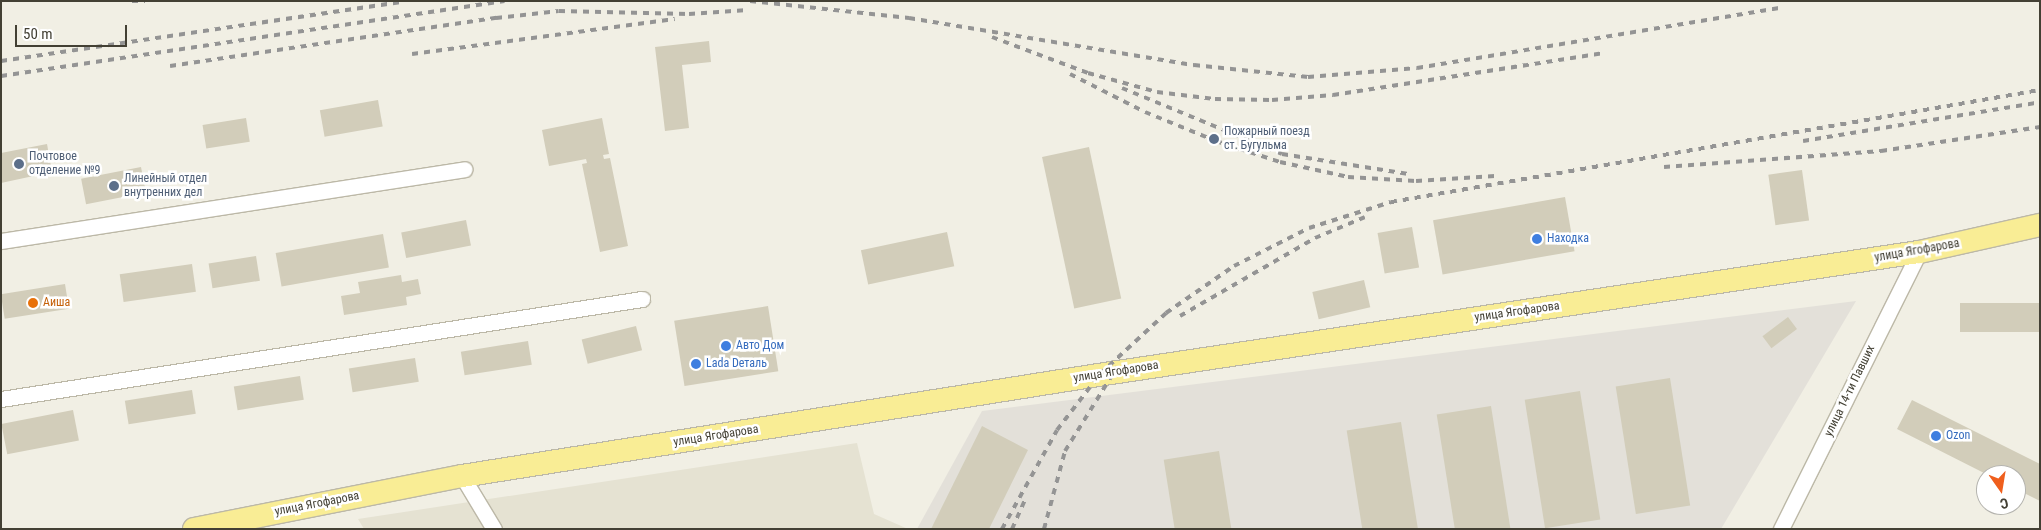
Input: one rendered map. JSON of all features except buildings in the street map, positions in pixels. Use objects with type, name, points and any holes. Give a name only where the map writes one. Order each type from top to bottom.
[{"type":"main road","name":"улица Ягофарова","points":[[194,529],[462,476],[1111,373],[1920,252],[2040,225]]},
{"type":"street","points":[[1,242],[464,169]]},
{"type":"street","name":"улица 14-ти Павших","points":[[1782,529],[1920,252]]},
{"type":"street","points":[[1,399],[642,299]]},
{"type":"street","points":[[462,476],[494,529]]},
{"type":"shaded area","points":[[1856,301],[1721,529],[917,529],[982,411]]},
{"type":"shaded area","points":[[857,443],[874,514],[908,529],[364,529],[358,519]]},
{"type":"railway","points":[[132,1],[145,1]]},
{"type":"railway","points":[[1,61],[405,1]]},
{"type":"railway","points":[[1,76],[504,1]]},
{"type":"railway","points":[[750,1],[909,18],[1194,65],[1308,77],[1417,68],[1779,8]]},
{"type":"railway","points":[[170,66],[496,18],[559,11],[689,14],[748,10]]},
{"type":"railway","points":[[412,54],[675,19]]},
{"type":"railway","points":[[992,37],[1088,73],[1157,92],[1215,99],[1272,100],[1333,95],[1604,53]]},
{"type":"railway","points":[[1070,74],[1145,112],[1216,141],[1280,162],[1348,177],[1416,181],[1495,176]]},
{"type":"railway","points":[[1122,88],[1282,154],[1408,174]]},
{"type":"railway","points":[[1002,529],[1057,430],[1100,374],[1166,313],[1234,266],[1309,228],[1391,202],[2040,90]]},
{"type":"railway","points":[[1803,141],[2040,102]]},
{"type":"railway","points":[[1664,167],[1881,151],[2040,127]]},
{"type":"railway","points":[[1180,316],[1315,238],[1365,217]]},
{"type":"railway","points":[[1044,529],[1065,451],[1117,367]]},
{"type":"railway","points":[[1012,529],[1026,498]]},
{"type":"place","name":"Пожарный поезд ст. Бугульма","points":[[1214,139]]},
{"type":"place","name":"Почтовое отделение №9","points":[[19,164]]},
{"type":"place","name":"Линейный отдел внутренних дел","points":[[114,186]]},
{"type":"place","name":"Находка","points":[[1537,239]]},
{"type":"place","name":"Аиша","points":[[33,303]]},
{"type":"place","name":"Авто Дом","points":[[726,346]]},
{"type":"place","name":"Lada Dеталь","points":[[696,364]]},
{"type":"place","name":"Ozon","points":[[1936,436]]}]
